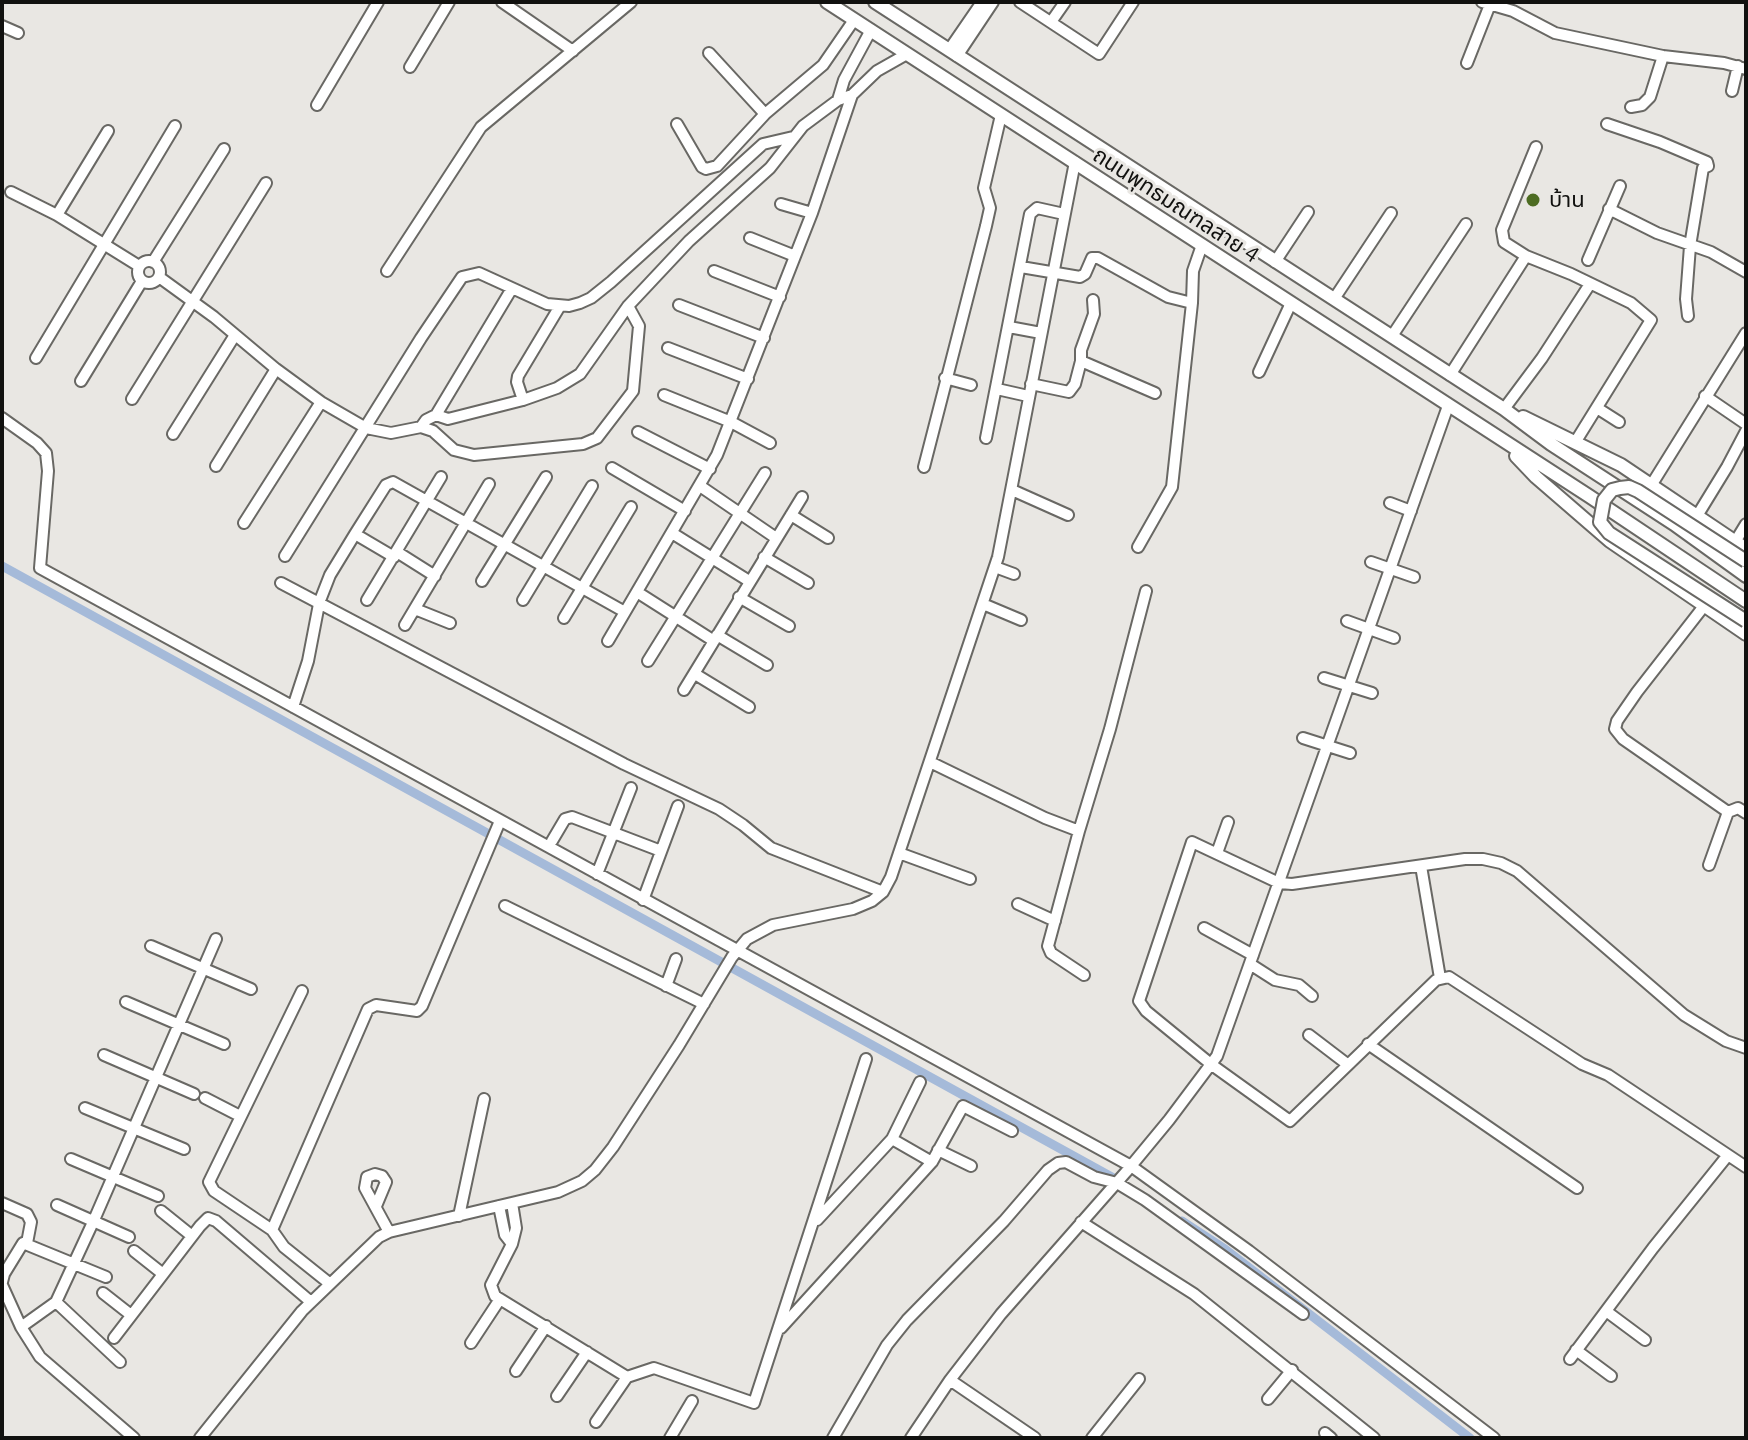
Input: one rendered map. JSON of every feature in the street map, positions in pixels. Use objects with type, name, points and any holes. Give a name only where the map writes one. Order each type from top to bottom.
[{"type":"main road","name":"ถนนพุทธมณฑลสาย 4","points":[[827,2],[840,6],[854,20],[1746,601]]},
{"type":"main road","name":"ถนนพุทธมณฑลสาย 4","points":[[875,2],[1506,410],[1746,576]]},
{"type":"main road","name":"ถนนพุทธมณฑลสาย 4","points":[[1506,410],[1576,441],[1652,484],[1740,546]]},
{"type":"main road","name":"ถนนพุทธมณฑลสาย 4","points":[[1503,442],[1536,477],[1610,541],[1746,634]]},
{"type":"main road","points":[[1746,561],[1629,487],[1612,490],[1604,500],[1600,522],[1609,533],[1746,621]]},
{"type":"street","points":[[317,105],[378,2]]},
{"type":"street","points":[[410,67],[449,2]]},
{"type":"street","points":[[502,2],[573,51]]},
{"type":"street","points":[[387,271],[481,127],[631,2]]},
{"type":"street","points":[[953,53],[982,2]]},
{"type":"street","points":[[953,53],[993,2]]},
{"type":"street","points":[[1020,2],[1099,54],[1133,2]]},
{"type":"street","points":[[1051,22],[1065,2]]},
{"type":"street","points":[[1467,63],[1488,3],[1513,11],[1555,33],[1663,56],[1742,68],[1732,91]]},
{"type":"street","points":[[677,124],[698,161],[706,169],[712,169],[765,114],[823,65],[854,20]]},
{"type":"street","points":[[2,26],[18,33]]},
{"type":"street","points":[[838,100],[844,80],[871,30]]},
{"type":"street","points":[[709,53],[765,114]]},
{"type":"street","points":[[436,415],[448,419],[523,400],[557,388],[580,374],[628,306],[689,241],[770,168],[793,137],[815,115],[852,95],[877,71],[907,54]]},
{"type":"street","points":[[1631,107],[1642,105],[1650,97],[1663,56]]},
{"type":"street","points":[[608,641],[710,469],[812,213],[852,95]]},
{"type":"street","points":[[924,467],[990,208],[984,188],[1001,115]]},
{"type":"street","points":[[1607,124],[1707,162],[1708,166],[1703,168],[1690,246],[1686,299],[1688,316]]},
{"type":"street","points":[[36,358],[175,126]]},
{"type":"street","points":[[57,215],[108,131]]},
{"type":"street","points":[[285,556],[462,277],[479,273],[535,301],[560,306],[591,298],[763,144],[793,137]]},
{"type":"street","points":[[1536,147],[1502,230],[1504,242],[1526,256],[1631,303],[1651,320],[1576,441]]},
{"type":"street","points":[[153,262],[224,149]]},
{"type":"street","points":[[200,1438],[311,1302],[373,1241],[389,1232],[558,1192],[582,1181],[595,1170],[613,1147],[732,957],[747,939],[764,928],[853,909],[872,901],[883,892],[899,853],[995,567],[1075,162]]},
{"type":"street","points":[[132,399],[266,183]]},
{"type":"street","points":[[1588,260],[1620,186]]},
{"type":"street","points":[[11,192],[57,215],[139,266]]},
{"type":"street","points":[[781,204],[812,213]]},
{"type":"street","points":[[986,438],[1033,210],[1041,208],[1064,214]]},
{"type":"street","points":[[1609,209],[1690,246],[1711,252],[1746,272]]},
{"type":"street","points":[[1275,262],[1308,212]]},
{"type":"street","points":[[1334,299],[1391,213]]},
{"type":"street","points":[[1392,336],[1466,224]]},
{"type":"street","points":[[750,238],[795,256]]},
{"type":"street","points":[[1138,547],[1172,487],[1193,271],[1202,245]]},
{"type":"street","points":[[1450,375],[1526,256]]},
{"type":"street","points":[[1021,267],[1083,276],[1090,260],[1098,258],[1168,297],[1192,303]]},
{"type":"street","points":[[153,262],[159,268],[159,277],[151,283],[142,281],[137,272],[139,266],[153,262]]},
{"type":"street","points":[[714,271],[780,297]]},
{"type":"street","points":[[159,277],[321,402],[366,428],[391,433],[421,427],[433,431],[454,450],[474,455],[593,441],[633,391],[639,326],[628,306]]},
{"type":"street","points":[[81,381],[142,281]]},
{"type":"street","points":[[1506,410],[1590,284]]},
{"type":"street","points":[[421,427],[436,415],[511,290]]},
{"type":"street","points":[[1031,384],[1069,392],[1075,384],[1081,350],[1094,314],[1093,300]]},
{"type":"street","points":[[1259,372],[1291,303]]},
{"type":"street","points":[[679,305],[764,338]]},
{"type":"street","points":[[523,400],[518,376],[560,306]]},
{"type":"street","points":[[1009,327],[1041,333]]},
{"type":"street","points":[[1652,484],[1746,333]]},
{"type":"street","points":[[173,434],[235,335]]},
{"type":"street","points":[[668,348],[748,379]]},
{"type":"street","points":[[1081,361],[1155,393]]},
{"type":"street","points":[[216,466],[276,369]]},
{"type":"street","points":[[945,378],[971,385]]},
{"type":"street","points":[[997,389],[1028,396]]},
{"type":"street","points":[[664,395],[731,422],[770,443]]},
{"type":"street","points":[[1705,396],[1746,424]]},
{"type":"street","points":[[244,523],[321,402]]},
{"type":"street","points":[[911,1438],[950,1380],[1001,1314],[1129,1169],[1212,1065],[1448,406]]},
{"type":"street","points":[[1597,408],[1619,422]]},
{"type":"street","points":[[2,418],[46,453],[48,471],[40,568],[293,707],[496,829],[597,874],[732,957],[1129,1169],[1249,1251],[1494,1438]]},
{"type":"street","points":[[433,431],[443,427],[448,419]]},
{"type":"street","points":[[1697,516],[1746,431]]},
{"type":"street","points":[[638,432],[710,469]]},
{"type":"street","points":[[612,468],[685,511]]},
{"type":"street","points":[[648,661],[765,473]]},
{"type":"street","points":[[367,600],[441,477]]},
{"type":"street","points":[[482,581],[546,477]]},
{"type":"street","points":[[293,707],[308,661],[320,601],[330,575],[386,485],[391,483],[402,486],[466,525],[625,612]]},
{"type":"street","points":[[405,625],[489,484]]},
{"type":"street","points":[[523,600],[592,486]]},
{"type":"street","points":[[700,486],[776,538]]},
{"type":"street","points":[[1012,490],[1068,515]]},
{"type":"street","points":[[684,690],[802,497]]},
{"type":"street","points":[[1390,503],[1411,511]]},
{"type":"street","points":[[564,618],[631,507]]},
{"type":"street","points":[[791,515],[828,538]]},
{"type":"street","points":[[1740,546],[1746,524]]},
{"type":"street","points":[[672,533],[749,581]]},
{"type":"street","points":[[355,534],[435,576]]},
{"type":"street","points":[[764,557],[808,583]]},
{"type":"street","points":[[1371,562],[1414,577]]},
{"type":"street","points":[[995,567],[1014,574]]},
{"type":"street","points":[[281,583],[624,764],[719,809],[771,848],[883,892]]},
{"type":"street","points":[[1084,975],[1049,950],[1146,591]]},
{"type":"street","points":[[637,592],[767,665]]},
{"type":"street","points":[[739,597],[789,626]]},
{"type":"street","points":[[983,604],[1021,620]]},
{"type":"street","points":[[1704,606],[1637,692],[1615,729],[1623,739],[1728,812]]},
{"type":"street","points":[[415,609],[450,623]]},
{"type":"street","points":[[1347,621],[1394,638]]},
{"type":"street","points":[[695,674],[749,707]]},
{"type":"street","points":[[1324,678],[1372,693]]},
{"type":"street","points":[[1303,738],[1350,753]]},
{"type":"street","points":[[930,762],[1045,818],[1079,831]]},
{"type":"street","points":[[597,874],[631,788]]},
{"type":"street","points":[[643,900],[678,806]]},
{"type":"street","points":[[1709,865],[1728,812],[1738,808],[1746,813]]},
{"type":"street","points":[[552,841],[565,819],[572,817],[661,851]]},
{"type":"street","points":[[1217,853],[1228,822]]},
{"type":"street","points":[[272,1230],[368,1009],[376,1005],[417,1011],[422,1006],[496,829]]},
{"type":"street","points":[[1746,1048],[1726,1041],[1684,1015],[1517,871],[1483,859],[1465,859],[1300,884],[1279,883],[1192,842],[1139,1001],[1146,1011],[1212,1065],[1290,1121],[1440,978],[1449,977],[1582,1064],[1608,1075],[1746,1167]]},
{"type":"street","points":[[899,853],[970,879]]},
{"type":"street","points":[[1421,866],[1440,978]]},
{"type":"street","points":[[1018,904],[1055,921]]},
{"type":"street","points":[[505,906],[704,1004]]},
{"type":"street","points":[[1204,928],[1275,980],[1299,985],[1312,996]]},
{"type":"street","points":[[21,1327],[56,1302],[216,939]]},
{"type":"street","points":[[151,946],[251,989]]},
{"type":"street","points":[[666,986],[676,959]]},
{"type":"street","points":[[302,991],[209,1182],[214,1191],[272,1230],[284,1247],[329,1283]]},
{"type":"street","points":[[126,1002],[224,1044]]},
{"type":"street","points":[[1309,1035],[1347,1064]]},
{"type":"street","points":[[1368,1044],[1577,1188]]},
{"type":"street","points":[[104,1055],[194,1094]]},
{"type":"street","points":[[596,1422],[627,1377],[654,1368],[754,1403],[866,1059]]},
{"type":"street","points":[[812,1224],[892,1139],[920,1082]]},
{"type":"street","points":[[205,1098],[240,1116]]},
{"type":"street","points":[[459,1216],[484,1099]]},
{"type":"street","points":[[777,1333],[932,1162],[963,1106],[1012,1131]]},
{"type":"street","points":[[85,1108],[184,1149]]},
{"type":"street","points":[[892,1139],[932,1162]]},
{"type":"street","points":[[938,1150],[971,1166]]},
{"type":"street","points":[[1611,1376],[1573,1354],[1728,1155]]},
{"type":"street","points":[[71,1159],[158,1196]]},
{"type":"street","points":[[833,1438],[900,1328],[1058,1163],[1066,1162],[1094,1177],[1117,1182],[1303,1314]]},
{"type":"street","points":[[2,1203],[27,1214],[31,1222],[27,1243]]},
{"type":"street","points":[[512,1203],[516,1228],[512,1244],[491,1285],[495,1296],[627,1377]]},
{"type":"street","points":[[57,1205],[129,1237]]},
{"type":"street","points":[[376,1206],[389,1232]]},
{"type":"street","points":[[499,1206],[505,1235],[512,1244]]},
{"type":"street","points":[[161,1211],[192,1236]]},
{"type":"street","points":[[114,1338],[208,1218],[216,1221],[311,1302]]},
{"type":"street","points":[[1081,1222],[1194,1294],[1374,1438]]},
{"type":"street","points":[[106,1277],[27,1243],[8,1257],[2,1283],[21,1327],[40,1357],[134,1438]]},
{"type":"street","points":[[134,1251],[163,1274]]},
{"type":"street","points":[[103,1293],[131,1315]]},
{"type":"street","points":[[471,1343],[500,1299]]},
{"type":"street","points":[[56,1302],[120,1362]]},
{"type":"street","points":[[1606,1311],[1645,1340]]},
{"type":"street","points":[[516,1371],[546,1326]]},
{"type":"street","points":[[557,1396],[587,1352]]},
{"type":"street","points":[[1268,1399],[1292,1370]]},
{"type":"street","points":[[1092,1438],[1139,1379]]},
{"type":"street","points":[[950,1380],[1035,1438]]},
{"type":"street","points":[[670,1438],[692,1401]]},
{"type":"waterway","points":[[2,566],[1119,1181]]},
{"type":"waterway","points":[[1182,1221],[1225,1249],[1470,1438]]},
{"type":"place","name":"บ้าน","points":[[1533,200]]}]
